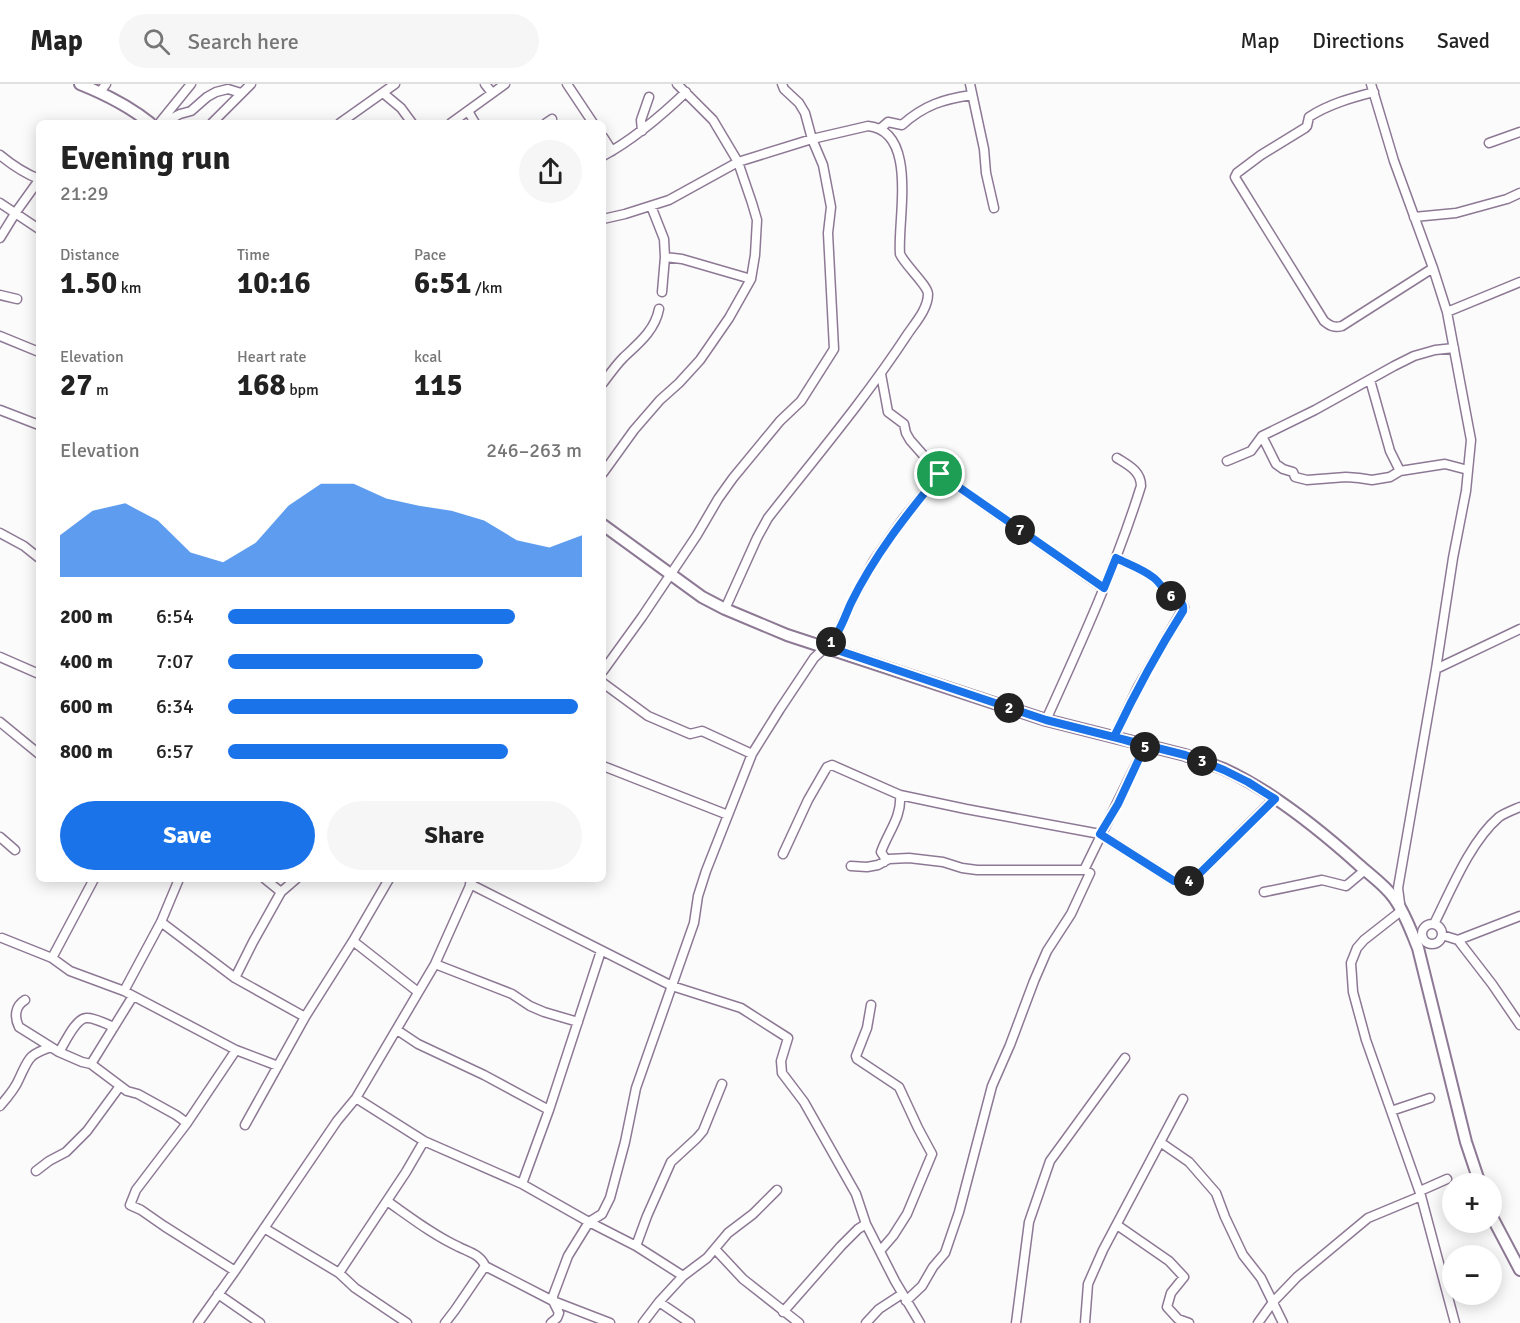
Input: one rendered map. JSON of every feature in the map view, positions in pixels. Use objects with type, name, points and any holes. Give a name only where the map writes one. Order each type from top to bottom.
[{"type":"street","points":[[80,84],[103,88],[146,120]]},
{"type":"street","points":[[164,120],[191,84]]},
{"type":"street","points":[[215,120],[250,84]]},
{"type":"street","points":[[344,120],[395,84]]},
{"type":"street","points":[[485,84],[492,93]]},
{"type":"street","points":[[455,120],[505,84]]},
{"type":"street","points":[[567,84],[591,120]]},
{"type":"street","points":[[606,469],[647,415],[700,360],[729,318],[751,279],[757,220],[738,162],[713,120],[677,84]]},
{"type":"street","points":[[606,663],[642,617],[733,478],[780,421],[801,401],[834,349],[828,233],[831,207],[823,165],[802,108],[787,93],[782,84]]},
{"type":"street","points":[[970,84],[994,208]]},
{"type":"street","points":[[1424,929],[1404,915],[1398,888],[1453,558],[1467,491],[1471,440],[1447,312],[1433,268],[1394,162],[1372,88],[1309,117],[1305,128],[1261,155],[1235,177],[1324,321],[1330,326],[1336,328],[1342,326],[1433,268]]},
{"type":"street","points":[[168,120],[191,111],[207,96],[216,92],[228,89],[241,93]]},
{"type":"street","points":[[606,154],[642,132],[686,92]]},
{"type":"street","points":[[383,93],[401,108],[410,120]]},
{"type":"street","points":[[880,129],[888,122],[902,125],[913,116],[948,99],[972,95]]},
{"type":"street","points":[[642,132],[641,120],[649,97]]},
{"type":"street","points":[[468,111],[473,120]]},
{"type":"street","points":[[606,218],[669,200],[738,162],[812,139],[868,126],[880,129],[891,138],[901,164],[903,188],[900,254],[903,262],[928,292],[924,308],[881,374],[768,518],[725,609]]},
{"type":"street","points":[[1488,143],[1520,132]]},
{"type":"street","points":[[606,142],[612,151]]},
{"type":"street","points":[[0,155],[18,169],[36,178]]},
{"type":"street","points":[[0,238],[36,183]]},
{"type":"street","points":[[1414,217],[1456,213],[1507,200],[1520,194]]},
{"type":"street","points":[[0,202],[36,227]]},
{"type":"street","points":[[651,206],[662,234],[665,257],[662,292]]},
{"type":"street","points":[[665,257],[682,259],[751,279]]},
{"type":"street","points":[[1447,312],[1520,283]]},
{"type":"street","points":[[0,296],[17,299]]},
{"type":"street","points":[[606,379],[622,359],[650,331],[657,319],[659,309]]},
{"type":"street","points":[[0,336],[36,351]]},
{"type":"street","points":[[1227,461],[1251,451],[1262,435],[1315,410],[1414,356],[1454,348]]},
{"type":"street","points":[[881,374],[888,412],[904,424],[910,440],[940,474],[1104,588]]},
{"type":"street","points":[[1370,380],[1390,451],[1400,471]]},
{"type":"street","points":[[0,410],[36,424]]},
{"type":"street","points":[[1262,435],[1276,464],[1293,472],[1299,479],[1346,477],[1372,480],[1390,477],[1400,471],[1444,464],[1468,470]]},
{"type":"street","points":[[1046,720],[1104,588],[1142,482],[1135,470],[1117,458]]},
{"type":"street","points":[[551,1323],[559,1313],[553,1296],[568,1256],[589,1222],[602,1214],[615,1184],[636,1088],[694,923],[698,896],[706,871],[752,754],[814,658],[837,634],[873,562],[903,519],[940,474]]},
{"type":"street","points":[[606,527],[702,597],[725,609],[787,635],[1046,720],[1185,755],[1248,782],[1333,842],[1394,898],[1404,915],[1422,962],[1463,1131],[1476,1173]]},
{"type":"street","points":[[0,532],[36,556]]},
{"type":"street","points":[[1114,737],[1138,687],[1184,608],[1179,600],[1166,592],[1152,576],[1116,558]]},
{"type":"street","points":[[1436,669],[1520,629]]},
{"type":"street","points":[[0,657],[36,673]]},
{"type":"street","points":[[606,685],[648,716],[690,734],[702,731],[752,754]]},
{"type":"street","points":[[2,727],[36,752]]},
{"type":"street","points":[[851,866],[878,866],[886,860],[909,858],[943,862],[977,870],[1084,870],[1145,746]]},
{"type":"street","points":[[783,854],[808,800],[829,765],[900,795],[1100,834],[1174,881],[1184,884],[1197,876],[1275,799]]},
{"type":"street","points":[[606,767],[728,815]]},
{"type":"street","points":[[886,860],[881,852],[896,821],[901,805],[900,795]]},
{"type":"street","points":[[1434,924],[1460,870],[1480,838],[1500,816],[1520,807]]},
{"type":"street","points":[[0,837],[15,850]]},
{"type":"street","points":[[1263,892],[1322,880],[1346,886],[1365,870]]},
{"type":"street","points":[[866,1323],[879,1309],[922,1286],[933,1267],[945,1253],[959,1212],[992,1086],[1047,951],[1071,915],[1090,873]]},
{"type":"street","points":[[52,958],[92,882]]},
{"type":"street","points":[[124,991],[161,922],[178,882]]},
{"type":"street","points":[[269,882],[281,892]]},
{"type":"street","points":[[235,978],[281,892],[293,882]]},
{"type":"street","points":[[245,1125],[305,1017],[387,882]]},
{"type":"street","points":[[198,1323],[337,1121],[356,1098],[435,964],[471,882],[672,987],[741,1008],[788,1038],[781,1060],[782,1073],[804,1102],[856,1194],[880,1251],[920,1323]]},
{"type":"street","points":[[1404,915],[1364,940],[1357,948],[1351,963],[1353,992],[1373,1061],[1421,1194],[1455,1323]]},
{"type":"street","points":[[1458,940],[1520,916]]},
{"type":"street","points":[[161,922],[235,978],[305,1017]]},
{"type":"street","points":[[1434,924],[1439,926],[1442,935],[1437,942],[1429,943],[1424,939],[1424,929],[1434,924]]},
{"type":"street","points":[[1442,935],[1458,940],[1520,1025]]},
{"type":"street","points":[[2,938],[52,958],[70,971],[124,991],[236,1050],[278,1066]]},
{"type":"street","points":[[353,941],[418,992]]},
{"type":"street","points":[[1422,962],[1429,943]]},
{"type":"street","points":[[522,1184],[549,1110],[601,951]]},
{"type":"street","points":[[435,964],[512,994],[544,1012],[578,1022]]},
{"type":"street","points":[[91,1064],[133,996]]},
{"type":"street","points":[[25,1000],[17,1009],[16,1020],[19,1027],[55,1049],[91,1064],[120,1086],[187,1123]]},
{"type":"street","points":[[871,1005],[867,1028],[856,1056],[857,1059],[899,1088],[932,1154],[907,1214],[880,1251]]},
{"type":"street","points":[[0,1106],[19,1081],[25,1063],[38,1052],[55,1049],[83,1018],[88,1017],[114,1027]]},
{"type":"street","points":[[397,1029],[418,1044],[484,1075],[549,1110]]},
{"type":"street","points":[[235,1271],[130,1205],[136,1190],[187,1123],[236,1050]]},
{"type":"street","points":[[1016,1323],[1029,1221],[1050,1161],[1125,1058]]},
{"type":"street","points":[[636,1246],[671,1161],[703,1131],[722,1084]]},
{"type":"street","points":[[36,1171],[66,1152],[87,1131],[120,1086]]},
{"type":"street","points":[[356,1098],[424,1141],[522,1184],[636,1246],[683,1276]]},
{"type":"street","points":[[1391,1110],[1430,1098]]},
{"type":"street","points":[[1085,1323],[1088,1284],[1103,1250],[1183,1099]]},
{"type":"street","points":[[339,1274],[424,1141]]},
{"type":"street","points":[[1160,1142],[1189,1162],[1216,1193],[1224,1217],[1243,1255],[1261,1278],[1283,1323]]},
{"type":"street","points":[[1258,1323],[1273,1302],[1297,1277],[1368,1218],[1442,1182]]},
{"type":"street","points":[[643,1323],[683,1276],[707,1258],[728,1233],[753,1214],[777,1190]]},
{"type":"street","points":[[387,1201],[444,1240],[478,1256],[483,1260],[485,1266],[553,1301],[610,1323]]},
{"type":"street","points":[[783,1312],[841,1246],[858,1229],[867,1224]]},
{"type":"street","points":[[1117,1225],[1169,1261],[1184,1277],[1171,1293],[1167,1307],[1178,1318],[1190,1323]]},
{"type":"street","points":[[264,1228],[339,1274],[355,1288],[407,1323]]},
{"type":"street","points":[[1502,1233],[1517,1257],[1520,1270]]},
{"type":"street","points":[[715,1249],[743,1279],[799,1323]]},
{"type":"street","points":[[445,1323],[485,1266]]},
{"type":"street","points":[[218,1294],[260,1323]]},
{"type":"street","points":[[659,1302],[690,1323]]},
{"type":"route","points":[[940,474],[903,519],[873,562],[837,634],[825,646],[1046,720],[1145,746],[1185,755],[1224,770],[1275,799],[1197,876],[1184,884],[1174,881],[1100,834],[1118,804],[1145,746],[1114,737],[1138,687],[1183,611],[1183,604],[1166,592],[1152,576],[1116,558],[1104,588],[940,474]]}]
